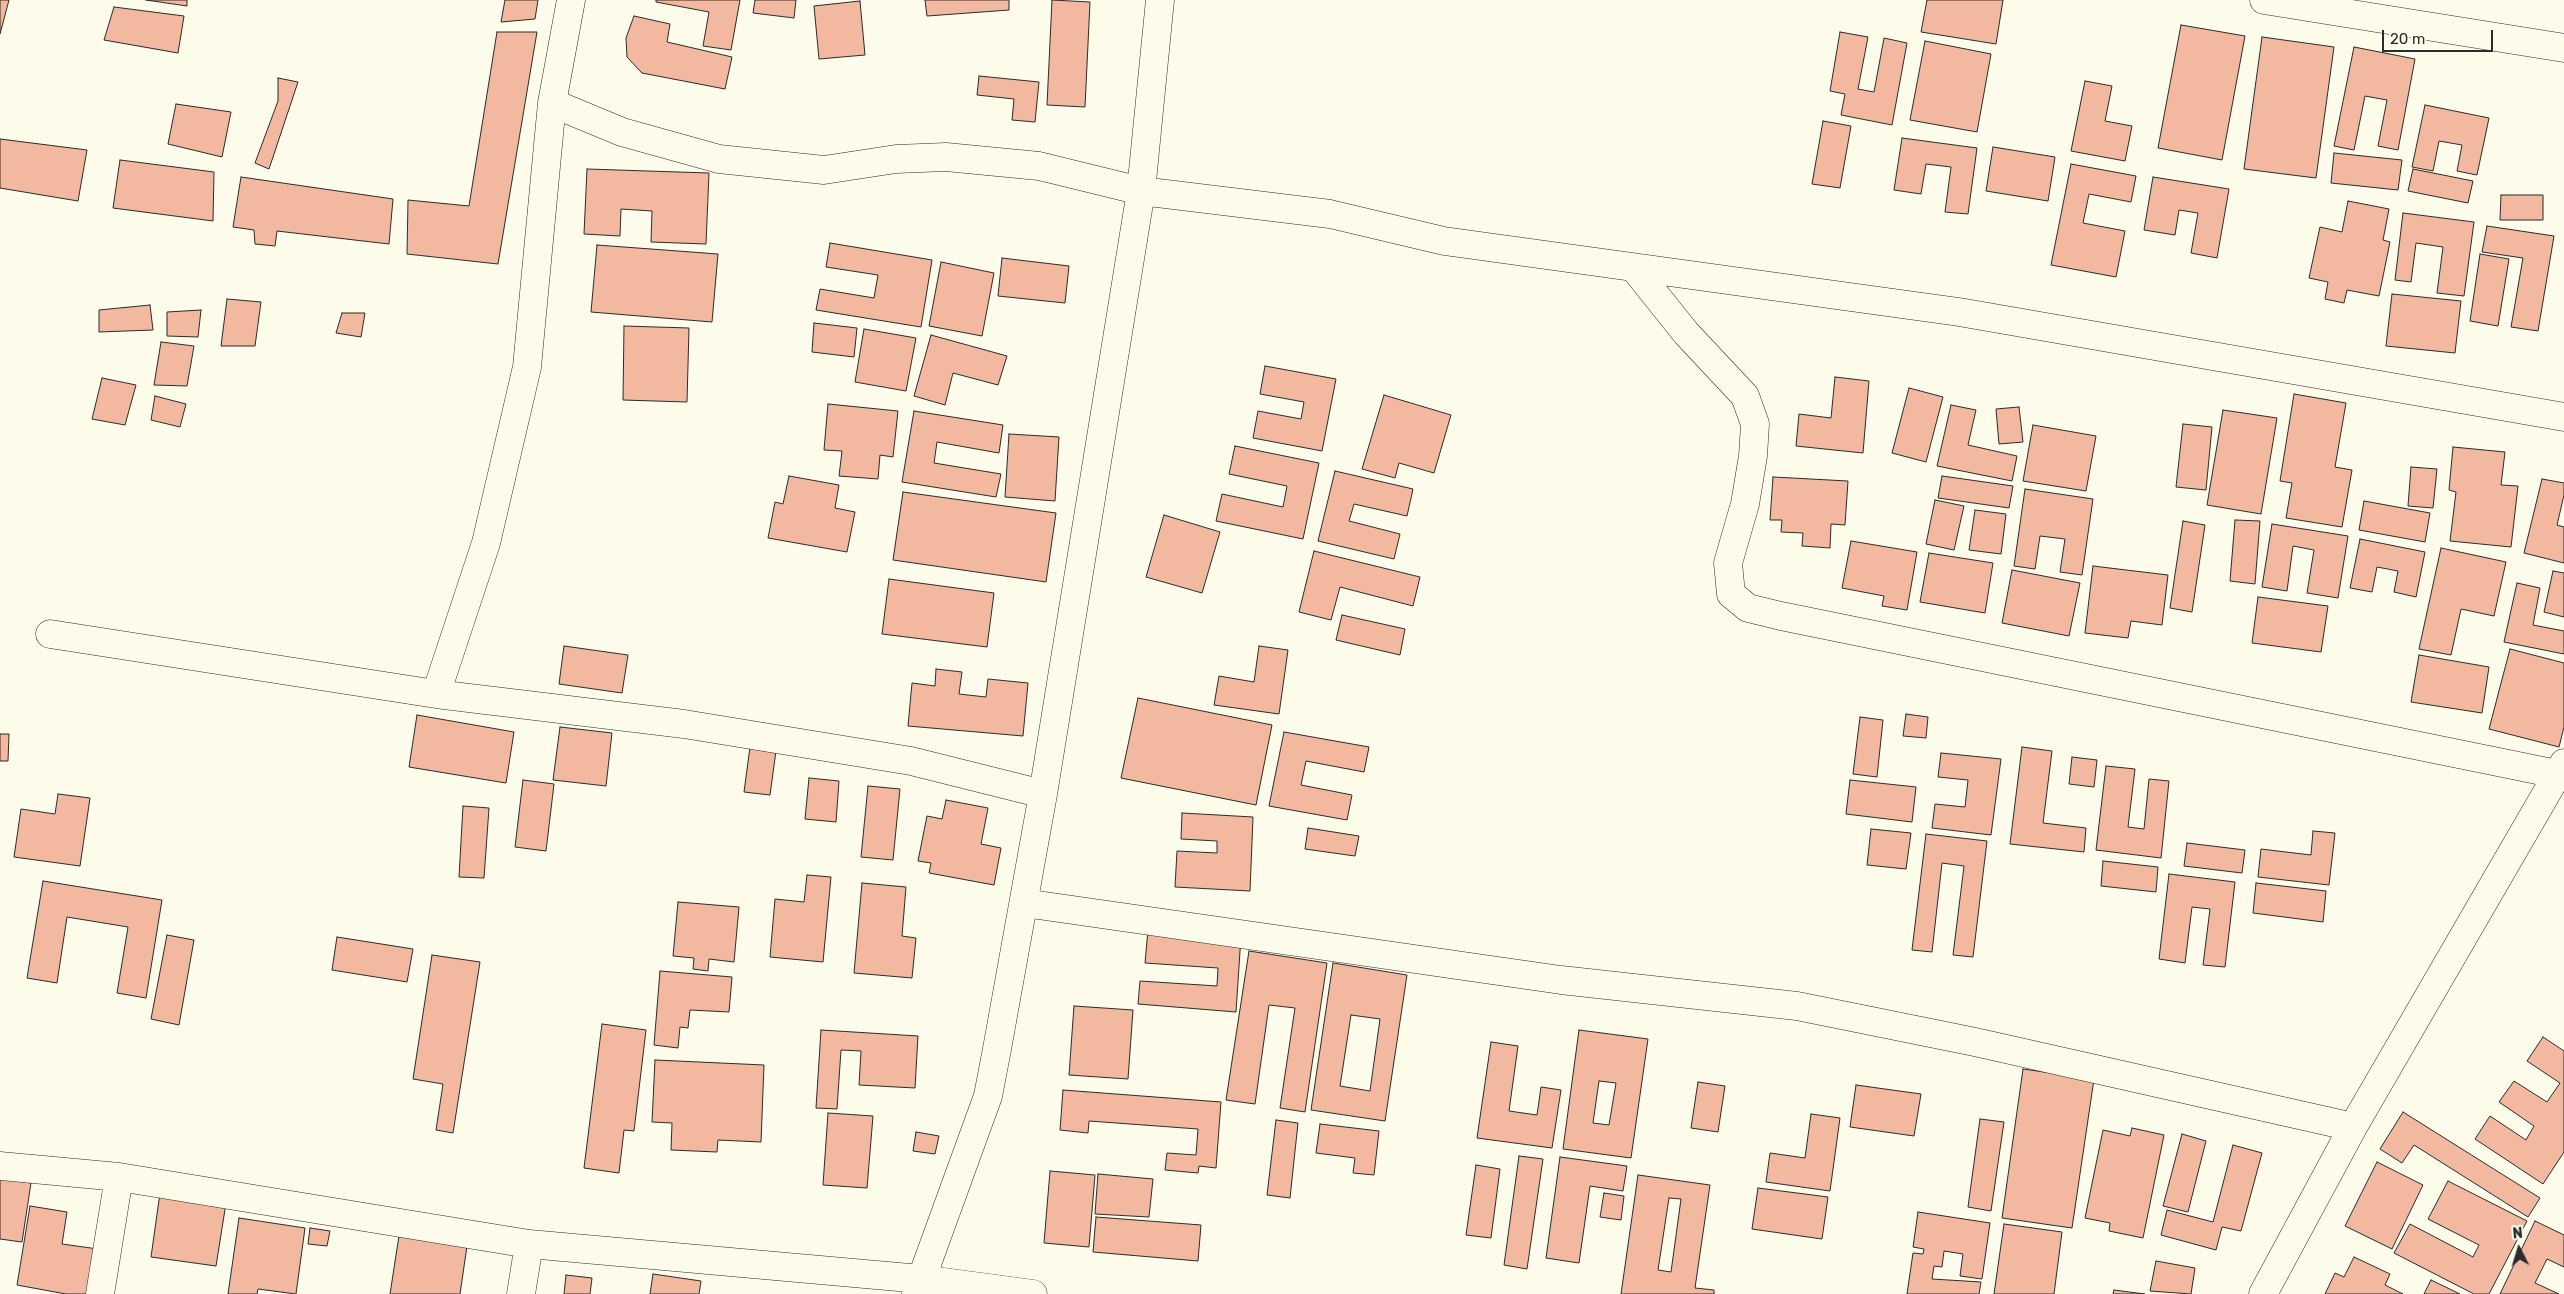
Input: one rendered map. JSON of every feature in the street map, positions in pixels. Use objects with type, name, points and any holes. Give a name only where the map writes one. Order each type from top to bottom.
[{"type":"street","points":[[436,694],[486,543],[527,367],[552,103],[572,0]]},
{"type":"street","points":[[919,1286],[988,1096],[1044,794],[1142,191],[1160,0]]},
{"type":"street","points":[[2264,0],[2564,48]]},
{"type":"street","points":[[552,103],[622,132],[719,160],[824,170],[896,159],[946,158],[1039,166],[1142,191],[1330,214],[1444,241],[1959,312],[2564,417]]},
{"type":"street","points":[[1634,268],[1686,333],[1745,396],[1755,424],[1754,456],[1745,504],[1728,563],[1731,594],[1748,608],[2560,769],[2353,1128],[2263,1294]]},
{"type":"street","points":[[50,634],[436,694],[684,724],[902,759],[1044,794]]},
{"type":"street","points":[[1024,903],[1561,980],[1797,1006],[1975,1042],[2353,1128]]},
{"type":"street","points":[[0,1166],[119,1177],[529,1244],[919,1286],[1033,1294]]},
{"type":"street","points":[[100,1294],[119,1177]]},
{"type":"street","points":[[520,1294],[529,1244]]},
{"type":"building","points":[[0,0],[9,0],[0,34]]},
{"type":"building","points":[[146,0],[187,0],[187,6]]},
{"type":"building","points":[[505,0],[538,0],[535,19],[501,22]]},
{"type":"building","points":[[656,0],[740,0],[731,50],[703,46],[709,12],[656,2]]},
{"type":"building","points":[[755,0],[796,0],[794,18],[753,13]]},
{"type":"building","points":[[925,0],[1009,0],[1009,10],[927,16]]},
{"type":"building","points":[[1052,0],[1090,2],[1085,107],[1047,105]]},
{"type":"building","points":[[1927,0],[2003,0],[1996,44],[1921,32]]},
{"type":"building","points":[[860,1],[865,55],[819,59],[814,6]]},
{"type":"building","points":[[114,7],[184,16],[178,53],[104,40]]},
{"type":"building","points":[[634,16],[670,24],[667,42],[732,57],[725,89],[642,73],[627,57],[626,38]]},
{"type":"building","points":[[2181,25],[2245,36],[2222,160],[2158,148]]},
{"type":"building","points":[[497,32],[537,32],[498,264],[407,254],[408,200],[469,206]]},
{"type":"building","points":[[1840,32],[1868,37],[1858,89],[1874,92],[1884,38],[1907,43],[1892,125],[1841,115],[1845,94],[1830,91]]},
{"type":"building","points":[[2262,37],[2334,47],[2316,178],[2244,169]]},
{"type":"building","points":[[1925,41],[1991,54],[1977,132],[1910,120]]},
{"type":"building","points":[[2354,47],[2415,59],[2398,150],[2378,146],[2387,100],[2365,96],[2354,150],[2334,146]]},
{"type":"building","points":[[979,76],[1039,82],[1035,122],[1012,120],[1014,99],[977,95]]},
{"type":"building","points":[[278,78],[298,82],[269,169],[255,163],[278,101]]},
{"type":"building","points":[[2085,81],[2112,86],[2105,121],[2132,126],[2125,161],[2071,151]]},
{"type":"building","points":[[176,104],[231,112],[222,157],[168,144]]},
{"type":"building","points":[[2425,105],[2489,118],[2477,175],[2457,171],[2462,145],[2439,141],[2433,171],[2412,167]]},
{"type":"building","points":[[1823,121],[1851,126],[1840,188],[1812,184]]},
{"type":"building","points":[[1902,138],[1977,148],[1968,214],[1945,212],[1951,167],[1926,164],[1921,194],[1894,190]]},
{"type":"building","points":[[0,139],[87,150],[78,201],[0,188]]},
{"type":"building","points":[[1993,147],[2055,157],[2048,201],[1986,191]]},
{"type":"building","points":[[2334,153],[2402,160],[2398,190],[2331,183]]},
{"type":"building","points":[[120,160],[214,172],[213,221],[113,208]]},
{"type":"building","points":[[2071,164],[2136,176],[2131,202],[2089,194],[2083,223],[2125,231],[2116,277],[2051,265]]},
{"type":"building","points":[[587,169],[709,173],[706,244],[651,242],[652,211],[621,209],[620,236],[584,234]]},
{"type":"building","points":[[2413,169],[2473,181],[2468,203],[2408,191]]},
{"type":"building","points":[[241,177],[393,199],[389,244],[277,231],[275,246],[255,244],[254,230],[233,227]]},
{"type":"building","points":[[2153,177],[2229,189],[2217,258],[2191,253],[2198,213],[2179,210],[2175,235],[2144,230]]},
{"type":"building","points":[[2501,195],[2543,195],[2543,220],[2500,220]]},
{"type":"building","points":[[2348,201],[2389,209],[2383,240],[2390,242],[2379,296],[2347,290],[2344,303],[2325,299],[2328,282],[2309,278],[2320,227],[2342,232]]},
{"type":"building","points":[[2403,213],[2474,222],[2464,296],[2437,293],[2443,247],[2416,243],[2411,282],[2395,280]]},
{"type":"building","points":[[2487,226],[2554,236],[2538,331],[2511,327],[2523,258],[2482,252]]},
{"type":"building","points":[[830,243],[932,260],[921,327],[816,310],[820,289],[874,298],[878,275],[826,267]]},
{"type":"building","points":[[597,245],[718,254],[712,322],[591,312]]},
{"type":"building","points":[[2480,254],[2509,259],[2498,326],[2470,321]]},
{"type":"building","points":[[1002,258],[1069,266],[1065,303],[998,296]]},
{"type":"building","points":[[941,262],[994,273],[982,336],[929,326]]},
{"type":"building","points":[[2392,294],[2461,301],[2455,353],[2386,346]]},
{"type":"building","points":[[227,299],[261,302],[255,346],[221,346]]},
{"type":"building","points":[[150,305],[153,330],[99,332],[99,310]]},
{"type":"building","points":[[201,310],[198,337],[167,336],[167,312]]},
{"type":"building","points":[[342,313],[365,313],[361,337],[336,333]]},
{"type":"building","points":[[814,323],[857,328],[854,357],[812,352]]},
{"type":"building","points":[[624,326],[689,328],[687,402],[623,400]]},
{"type":"building","points":[[864,329],[916,338],[906,391],[855,382]]},
{"type":"building","points":[[931,335],[1007,356],[998,385],[953,373],[945,405],[914,396]]},
{"type":"building","points":[[161,342],[194,346],[187,386],[154,385]]},
{"type":"building","points":[[1265,366],[1336,379],[1322,451],[1253,438],[1258,411],[1301,419],[1304,402],[1260,394]]},
{"type":"building","points":[[1835,377],[1869,381],[1863,453],[1796,446],[1799,414],[1831,418]]},
{"type":"building","points":[[102,378],[136,385],[125,425],[92,419]]},
{"type":"building","points":[[1909,388],[1943,397],[1926,462],[1892,453]]},
{"type":"building","points":[[2294,394],[2346,403],[2335,467],[2352,470],[2342,527],[2286,518],[2292,483],[2280,481]]},
{"type":"building","points":[[1384,395],[1451,415],[1434,473],[1399,463],[1395,478],[1362,469]]},
{"type":"building","points":[[155,396],[186,404],[180,427],[151,420]]},
{"type":"building","points":[[828,404],[898,411],[893,457],[880,455],[878,479],[839,476],[842,451],[824,450]]},
{"type":"building","points":[[1951,405],[1976,410],[1968,445],[2017,456],[2012,481],[1937,466]]},
{"type":"building","points":[[2019,407],[2023,442],[1999,444],[1996,409]]},
{"type":"building","points":[[2223,410],[2277,418],[2261,514],[2207,505]]},
{"type":"building","points":[[914,411],[1003,425],[999,453],[937,442],[934,463],[1001,474],[996,497],[902,482]]},
{"type":"building","points":[[2183,424],[2212,427],[2206,490],[2176,487]]},
{"type":"building","points":[[2033,425],[2096,436],[2086,491],[2023,481]]},
{"type":"building","points":[[1009,434],[1059,437],[1055,501],[1005,497]]},
{"type":"building","points":[[1235,446],[1319,463],[1303,539],[1216,521],[1222,494],[1283,507],[1287,486],[1229,474]]},
{"type":"building","points":[[2453,447],[2505,452],[2501,485],[2518,486],[2511,547],[2450,541],[2456,492],[2449,490]]},
{"type":"building","points":[[2411,467],[2437,469],[2433,508],[2408,506]]},
{"type":"building","points":[[1335,471],[1413,489],[1407,516],[1354,504],[1349,521],[1400,534],[1394,559],[1318,541]]},
{"type":"building","points":[[789,476],[839,485],[835,508],[855,512],[847,552],[768,538],[775,502],[783,504]]},
{"type":"building","points":[[1942,476],[2013,486],[2009,508],[1938,498]]},
{"type":"building","points":[[1773,477],[1848,481],[1845,525],[1831,524],[1830,548],[1802,546],[1803,533],[1781,532],[1782,520],[1770,520]]},
{"type":"building","points":[[2542,479],[2564,483],[2564,495],[2557,525],[2564,527],[2564,563],[2524,553]]},
{"type":"building","points":[[2025,489],[2093,499],[2082,575],[2060,572],[2065,539],[2040,536],[2035,569],[2014,566]]},
{"type":"building","points":[[903,492],[1056,513],[1046,582],[893,560]]},
{"type":"building","points":[[1935,500],[1964,506],[1954,550],[1926,544]]},
{"type":"building","points":[[2364,501],[2430,513],[2425,542],[2359,530]]},
{"type":"building","points":[[1975,510],[2006,514],[2001,554],[1969,550]]},
{"type":"building","points":[[1164,515],[1220,532],[1202,593],[1146,577]]},
{"type":"building","points":[[2235,520],[2260,521],[2255,584],[2230,581]]},
{"type":"building","points":[[2183,521],[2205,525],[2192,612],[2170,608]]},
{"type":"building","points":[[2272,524],[2348,536],[2338,598],[2307,593],[2314,550],[2293,546],[2287,591],[2262,587]]},
{"type":"building","points":[[2360,539],[2425,552],[2416,597],[2394,592],[2398,571],[2377,567],[2372,592],[2350,588]]},
{"type":"building","points":[[1851,541],[1917,552],[1907,610],[1882,606],[1884,596],[1842,588]]},
{"type":"building","points":[[2441,548],[2506,562],[2494,616],[2461,609],[2451,655],[2419,649]]},
{"type":"building","points":[[1314,551],[1420,577],[1413,606],[1340,587],[1331,620],[1299,612]]},
{"type":"building","points":[[1929,553],[1993,563],[1985,613],[1920,602]]},
{"type":"building","points":[[2093,566],[2168,575],[2162,625],[2131,621],[2128,638],[2085,633]]},
{"type":"building","points":[[2012,570],[2080,583],[2069,636],[2002,623]]},
{"type":"building","points":[[2553,571],[2564,573],[2564,617],[2544,612]]},
{"type":"building","points":[[889,579],[994,593],[987,647],[882,634]]},
{"type":"building","points":[[2517,583],[2540,588],[2533,625],[2564,631],[2564,654],[2504,642]]},
{"type":"building","points":[[2258,597],[2328,606],[2321,652],[2252,643]]},
{"type":"building","points":[[1342,615],[1405,629],[1400,655],[1336,640]]},
{"type":"building","points":[[564,646],[628,655],[622,693],[559,684]]},
{"type":"building","points":[[1259,646],[1288,650],[1279,714],[1214,705],[1219,676],[1254,682]]},
{"type":"building","points":[[2510,649],[2564,663],[2564,727],[2559,747],[2489,729]]},
{"type":"building","points":[[2419,655],[2489,667],[2482,713],[2411,702]]},
{"type":"building","points":[[936,669],[962,672],[959,694],[986,697],[988,679],[1028,683],[1023,736],[908,726],[912,683],[935,686]]},
{"type":"building","points":[[1138,698],[1272,725],[1256,805],[1121,778]]},
{"type":"building","points":[[1906,714],[1928,717],[1926,738],[1903,736]]},
{"type":"building","points":[[417,715],[514,732],[506,783],[409,767]]},
{"type":"building","points":[[1860,717],[1883,720],[1877,777],[1853,774]]},
{"type":"building","points":[[560,727],[612,733],[606,786],[553,780]]},
{"type":"building","points":[[1284,732],[1369,747],[1364,772],[1306,761],[1301,785],[1352,795],[1347,820],[1269,806]]},
{"type":"building","points":[[0,734],[9,734],[8,761],[0,761]]},
{"type":"building","points":[[750,747],[776,751],[770,795],[744,792]]},
{"type":"building","points":[[2022,747],[2052,751],[2043,823],[2086,828],[2084,852],[2010,844]]},
{"type":"building","points":[[1941,753],[2001,759],[1991,835],[1932,828],[1935,804],[1965,807],[1968,780],[1938,777]]},
{"type":"building","points":[[2072,757],[2097,760],[2094,787],[2069,784]]},
{"type":"building","points":[[2106,766],[2135,769],[2128,827],[2144,829],[2149,779],[2169,781],[2161,858],[2096,850]]},
{"type":"building","points":[[809,778],[839,781],[836,822],[805,819]]},
{"type":"building","points":[[523,780],[554,784],[546,851],[515,847]]},
{"type":"building","points":[[1850,780],[1916,787],[1912,822],[1846,814]]},
{"type":"building","points":[[868,786],[900,789],[893,860],[861,857]]},
{"type":"building","points":[[58,794],[90,798],[80,866],[14,857],[21,809],[55,814]]},
{"type":"building","points":[[946,800],[988,808],[981,844],[1001,848],[994,885],[929,873],[931,863],[918,861],[927,816],[942,819]]},
{"type":"building","points":[[463,806],[489,808],[484,878],[459,877]]},
{"type":"building","points":[[1182,813],[1253,817],[1250,891],[1175,887],[1177,851],[1217,853],[1217,841],[1181,839]]},
{"type":"building","points":[[1308,828],[1359,836],[1355,856],[1305,849]]},
{"type":"building","points":[[1871,829],[1911,833],[1906,869],[1867,865]]},
{"type":"building","points":[[2313,831],[2335,833],[2329,885],[2258,877],[2261,849],[2311,855]]},
{"type":"building","points":[[1926,834],[1987,841],[1973,957],[1953,955],[1964,866],[1942,863],[1932,952],[1912,950]]},
{"type":"building","points":[[2187,843],[2245,850],[2242,873],[2184,866]]},
{"type":"building","points":[[2103,861],[2158,867],[2156,892],[2101,886]]},
{"type":"building","points":[[2169,874],[2235,882],[2225,967],[2203,965],[2210,909],[2192,907],[2185,963],[2159,959]]},
{"type":"building","points":[[807,875],[831,877],[823,962],[770,957],[775,899],[804,902]]},
{"type":"building","points":[[43,881],[162,900],[146,998],[117,993],[128,927],[67,917],[57,983],[27,978]]},
{"type":"building","points":[[862,883],[906,887],[902,936],[916,938],[912,978],[854,973]]},
{"type":"building","points":[[2256,883],[2326,891],[2323,922],[2253,913]]},
{"type":"building","points":[[678,902],[739,907],[734,962],[709,959],[708,971],[693,969],[694,958],[673,956]]},
{"type":"building","points":[[1148,930],[1241,936],[1236,1012],[1138,1004],[1140,981],[1217,986],[1218,968],[1145,963]]},
{"type":"building","points":[[167,935],[194,940],[179,1025],[151,1019]]},
{"type":"building","points":[[337,937],[413,949],[407,982],[332,970]]},
{"type":"building","points":[[1249,951],[1327,963],[1305,1112],[1280,1108],[1295,1008],[1269,1005],[1255,1104],[1226,1100]]},
{"type":"building","points":[[432,955],[480,962],[453,1133],[436,1130],[443,1084],[413,1079]]},
{"type":"building","points":[[1333,963],[1407,975],[1385,1121],[1311,1110]],"holes":[[[1351,1015],[1380,1019],[1370,1091],[1340,1086]]]},
{"type":"building","points":[[660,971],[732,977],[729,1012],[690,1010],[688,1028],[680,1027],[678,1048],[654,1045]]},
{"type":"building","points":[[1074,1006],[1133,1010],[1128,1079],[1069,1075]]},
{"type":"building","points":[[602,1024],[646,1030],[634,1131],[624,1130],[619,1173],[584,1168]]},
{"type":"building","points":[[821,1030],[918,1036],[915,1088],[859,1085],[861,1051],[841,1050],[837,1109],[816,1108]]},
{"type":"building","points":[[1579,1030],[1648,1039],[1631,1158],[1563,1149]],"holes":[[[1599,1081],[1616,1083],[1609,1125],[1593,1123]]]},
{"type":"building","points":[[2543,1037],[2564,1051],[2564,1152],[2543,1184],[2475,1139],[2490,1116],[2526,1140],[2534,1126],[2499,1102],[2514,1081],[2547,1102],[2560,1083],[2527,1061]]},
{"type":"building","points":[[1491,1042],[1518,1046],[1509,1111],[1537,1115],[1541,1087],[1561,1090],[1552,1148],[1477,1138]]},
{"type":"building","points":[[655,1060],[764,1065],[761,1142],[718,1140],[717,1152],[671,1150],[672,1123],[652,1122]]},
{"type":"building","points":[[2023,1069],[2094,1079],[2072,1228],[2002,1218]]},
{"type":"building","points":[[1698,1082],[1725,1086],[1718,1132],[1691,1128]]},
{"type":"building","points":[[1856,1085],[1921,1094],[1914,1136],[1850,1127]]},
{"type":"building","points":[[1063,1090],[1221,1102],[1216,1168],[1199,1166],[1198,1173],[1165,1170],[1167,1153],[1196,1155],[1198,1129],[1089,1121],[1088,1133],[1060,1130]]},
{"type":"building","points":[[2403,1112],[2540,1198],[2528,1217],[2414,1145],[2402,1163],[2380,1149]]},
{"type":"building","points":[[828,1113],[873,1116],[867,1188],[823,1185]]},
{"type":"building","points":[[1811,1114],[1840,1118],[1830,1191],[1766,1182],[1770,1153],[1805,1158]]},
{"type":"building","points":[[1980,1119],[2004,1122],[1991,1211],[1968,1207]]},
{"type":"building","points":[[1276,1120],[1298,1123],[1290,1198],[1267,1195]]},
{"type":"building","points":[[1320,1124],[1379,1131],[1374,1175],[1353,1173],[1355,1158],[1316,1153]]},
{"type":"building","points":[[2132,1128],[2164,1135],[2143,1238],[2109,1231],[2110,1223],[2085,1218],[2103,1130],[2130,1136]]},
{"type":"building","points":[[916,1132],[939,1136],[935,1154],[913,1151]]},
{"type":"building","points":[[2182,1134],[2206,1141],[2188,1212],[2163,1206]]},
{"type":"building","points":[[2233,1145],[2262,1153],[2241,1231],[2222,1227],[2216,1250],[2161,1235],[2167,1210],[2213,1222]]},
{"type":"building","points":[[1519,1156],[1543,1159],[1527,1269],[1504,1265]]},
{"type":"building","points":[[1560,1157],[1627,1166],[1623,1191],[1590,1186],[1579,1263],[1546,1258]]},
{"type":"building","points":[[2377,1162],[2423,1185],[2392,1249],[2345,1226]]},
{"type":"building","points":[[1476,1165],[1500,1169],[1491,1238],[1466,1235]]},
{"type":"building","points":[[1050,1171],[1095,1175],[1089,1247],[1044,1243]]},
{"type":"building","points":[[1098,1174],[1153,1179],[1149,1217],[1095,1214]]},
{"type":"building","points":[[1638,1175],[1710,1185],[1695,1288],[1714,1290],[1714,1294],[1621,1294]],"holes":[[[1669,1198],[1681,1199],[1671,1272],[1658,1270]]]},
{"type":"building","points":[[0,1178],[31,1183],[22,1242],[0,1239]]},
{"type":"building","points":[[2448,1181],[2527,1221],[2489,1294],[2474,1294],[2394,1253],[2410,1224],[2473,1257],[2479,1245],[2428,1219]]},
{"type":"building","points":[[1758,1188],[1828,1197],[1822,1239],[1752,1229]]},
{"type":"building","points":[[160,1193],[226,1203],[216,1266],[151,1257]]},
{"type":"building","points":[[1604,1193],[1624,1196],[1621,1220],[1600,1217]]},
{"type":"building","points":[[30,1206],[67,1212],[62,1244],[98,1249],[91,1294],[66,1294],[17,1285]]},
{"type":"building","points":[[1918,1212],[1990,1223],[1982,1279],[1960,1276],[1963,1254],[1944,1251],[1942,1267],[1934,1266],[1932,1279],[1981,1282],[1979,1294],[1907,1294],[1913,1253],[1923,1254],[1924,1249],[1913,1247]]},
{"type":"building","points":[[1096,1217],[1201,1225],[1198,1261],[1093,1252]]},
{"type":"building","points":[[239,1218],[305,1228],[296,1294],[258,1289],[257,1294],[228,1294]]},
{"type":"building","points":[[2535,1221],[2564,1235],[2564,1267],[2547,1259],[2535,1283],[2559,1294],[2500,1294]]},
{"type":"building","points":[[2004,1224],[2062,1232],[2054,1294],[1994,1294]]},
{"type":"building","points":[[310,1228],[330,1231],[327,1246],[308,1244]]},
{"type":"building","points":[[399,1236],[467,1246],[460,1294],[390,1294]]},
{"type":"building","points":[[2354,1257],[2390,1274],[2385,1285],[2403,1294],[2325,1294],[2335,1273],[2344,1277]]},
{"type":"building","points":[[2156,1261],[2195,1268],[2191,1294],[2150,1291]]},
{"type":"building","points":[[653,1274],[701,1281],[699,1294],[650,1294]]},
{"type":"building","points":[[566,1275],[592,1278],[590,1294],[564,1294]]},
{"type":"building","points":[[2431,1280],[2460,1294],[2424,1294]]},
{"type":"building","points":[[2114,1290],[2145,1294],[2113,1294]]}]
